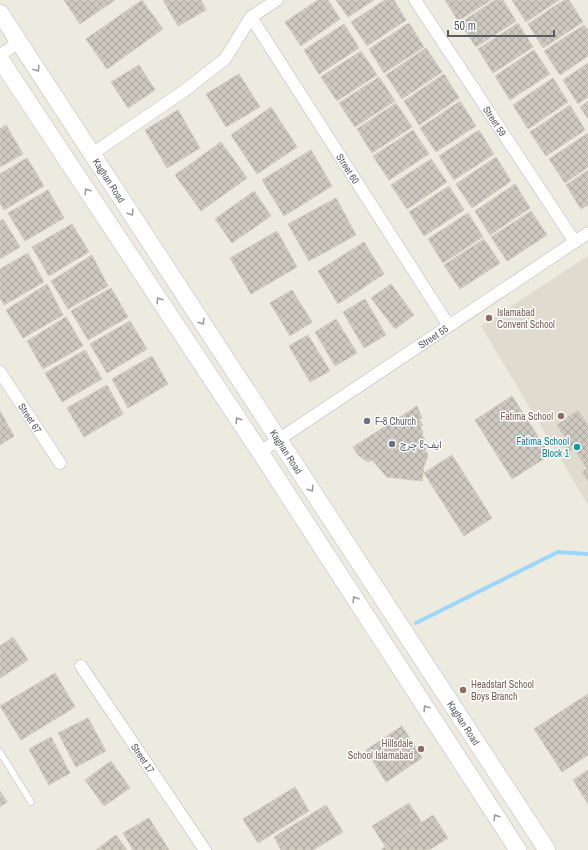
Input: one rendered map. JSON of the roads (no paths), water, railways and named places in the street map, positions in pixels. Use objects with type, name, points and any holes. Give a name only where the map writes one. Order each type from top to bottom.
[{"type":"street","points":[[92,154],[184,91],[225,59],[254,15],[277,0]]},
{"type":"street","name":"Street 59","points":[[415,0],[575,242]]},
{"type":"street","name":"Kaghan Road","points":[[0,13],[547,850]]},
{"type":"street","name":"Street 60","points":[[254,15],[449,326]]},
{"type":"street","points":[[0,55],[19,42]]},
{"type":"street","points":[[0,59],[260,452],[518,850]]},
{"type":"street","name":"Street 55","points":[[260,452],[588,233]]},
{"type":"street","name":"Street 67","points":[[0,372],[60,463]]},
{"type":"street","name":"Street 17","points":[[81,666],[205,850]]},
{"type":"lane","points":[[0,752],[31,802]]},
{"type":"waterway","points":[[416,623],[558,552],[588,554]]},
{"type":"place","name":"Islamabad Convent School","points":[[489,318]]},
{"type":"place","name":"Fatima School","points":[[561,416]]},
{"type":"place","name":"F-8 Church","points":[[367,421]]},
{"type":"place","name":"ایف-8 چرچ","points":[[392,444]]},
{"type":"place","name":"Fatima School Block 1","points":[[577,447]]},
{"type":"place","name":"Headstart School Boys Branch","points":[[463,690]]},
{"type":"place","name":"Hillsdale School Islamabad","points":[[421,749]]}]
